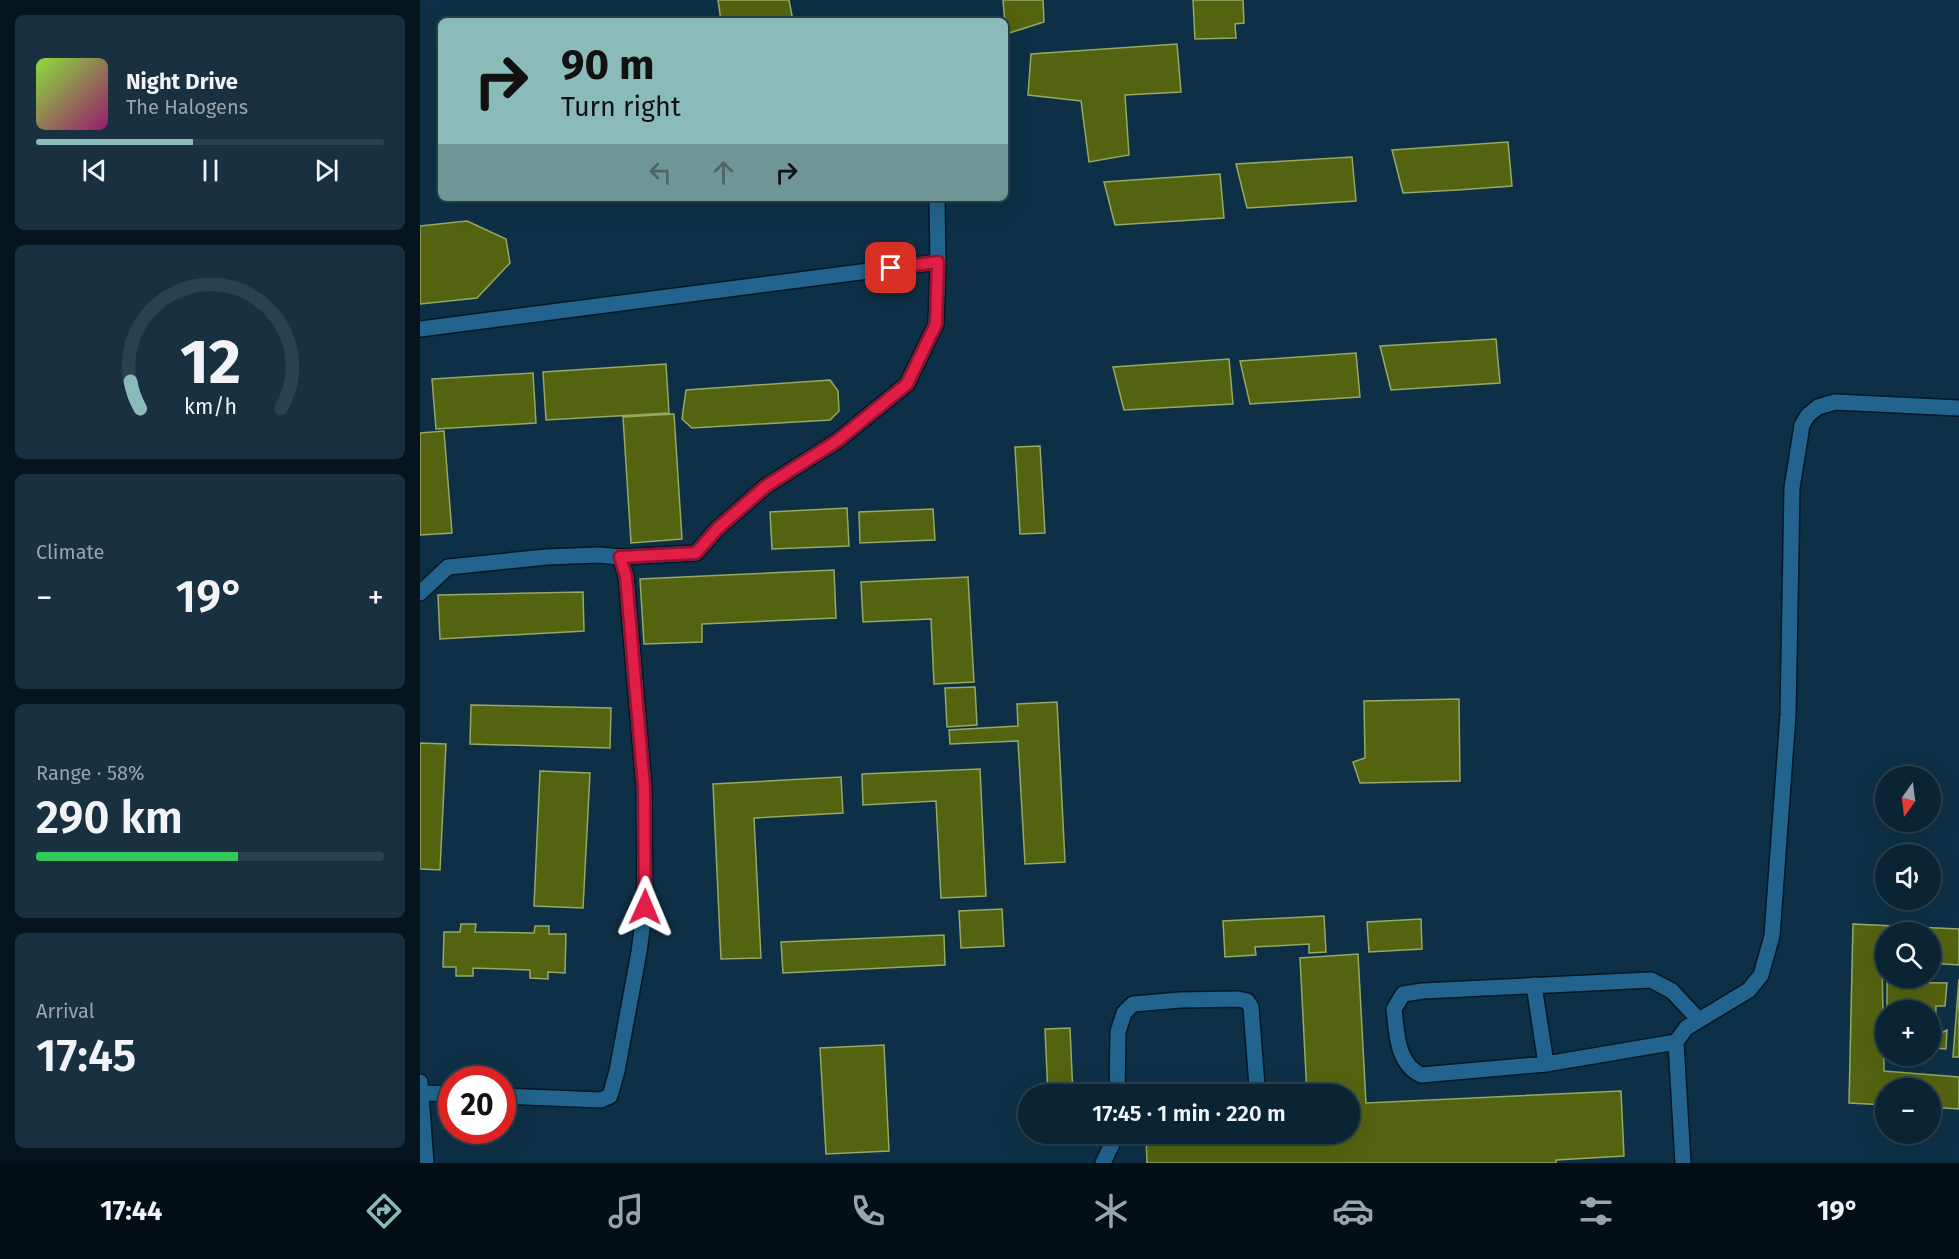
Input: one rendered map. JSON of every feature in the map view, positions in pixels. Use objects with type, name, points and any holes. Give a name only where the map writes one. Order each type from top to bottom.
[{"type":"lane","points":[[420,593],[448,567],[546,557],[598,555],[620,557],[696,553],[717,529],[766,486],[837,441],[907,384],[936,324],[937,201]]},
{"type":"lane","points":[[420,329],[938,262]]},
{"type":"lane","points":[[1683,1163],[1676,1042],[1686,1028],[1749,990],[1761,975],[1772,936],[1788,715],[1792,488],[1802,425],[1808,415],[1818,406],[1835,402],[1959,408]]},
{"type":"lane","points":[[516,1097],[601,1100],[610,1096],[617,1071],[645,907],[644,787],[626,576],[620,557]]},
{"type":"lane","points":[[1676,1042],[1546,1064],[1421,1076],[1406,1065],[1400,1048],[1394,1009],[1403,994],[1423,991],[1651,980],[1672,991],[1699,1020]]},
{"type":"lane","points":[[1534,985],[1546,1064]]},
{"type":"lane","points":[[1118,1084],[1118,1032],[1124,1013],[1133,1004],[1238,999],[1247,1001],[1251,1007],[1257,1084]]},
{"type":"lane","points":[[426,1163],[421,1088],[438,1091]]},
{"type":"lane","points":[[1103,1163],[1112,1144]]},
{"type":"building","points":[[718,0],[789,0],[792,18],[721,18]]},
{"type":"building","points":[[1003,0],[1043,0],[1044,22],[1008,33],[1008,18],[1005,18]]},
{"type":"building","points":[[1193,0],[1243,0],[1244,23],[1235,24],[1236,38],[1195,39]]},
{"type":"building","points":[[1177,44],[1181,92],[1125,95],[1129,155],[1089,162],[1081,101],[1028,95],[1031,54]]},
{"type":"building","points":[[1508,142],[1512,186],[1403,193],[1392,150]]},
{"type":"building","points":[[1352,157],[1356,201],[1247,208],[1236,164]]},
{"type":"building","points":[[1220,174],[1224,218],[1115,225],[1104,182]]},
{"type":"building","points":[[467,221],[506,239],[510,263],[477,298],[420,304],[420,226]]},
{"type":"building","points":[[1496,339],[1500,383],[1391,390],[1380,346]]},
{"type":"building","points":[[1356,353],[1360,397],[1250,404],[1240,361]]},
{"type":"building","points":[[1229,359],[1233,404],[1124,410],[1113,367]]},
{"type":"building","points":[[666,364],[669,413],[546,420],[543,372]]},
{"type":"building","points":[[533,373],[536,423],[436,429],[432,379]]},
{"type":"building","points":[[830,380],[838,391],[839,411],[830,420],[692,428],[682,419],[686,390]]},
{"type":"building","points":[[674,414],[682,539],[631,543],[623,417]]},
{"type":"building","points":[[444,431],[452,533],[420,535],[420,433]]},
{"type":"building","points":[[1040,446],[1045,533],[1020,534],[1015,447]]},
{"type":"building","points":[[847,508],[849,546],[772,549],[770,512]]},
{"type":"building","points":[[933,509],[935,540],[860,543],[859,512]]},
{"type":"building","points":[[834,570],[836,618],[702,624],[702,642],[644,644],[640,579]]},
{"type":"building","points":[[968,577],[974,682],[934,684],[931,619],[863,622],[861,582]]},
{"type":"building","points":[[583,592],[584,631],[440,639],[438,595]]},
{"type":"building","points":[[975,687],[977,725],[947,727],[945,688]]},
{"type":"building","points":[[1459,699],[1460,781],[1360,783],[1353,762],[1365,758],[1364,701]]},
{"type":"building","points":[[1057,702],[1065,862],[1025,864],[1018,741],[950,744],[949,730],[1018,726],[1017,704]]},
{"type":"building","points":[[471,705],[611,708],[610,748],[470,744]]},
{"type":"building","points":[[420,743],[446,744],[440,870],[420,869]]},
{"type":"building","points":[[980,769],[986,896],[941,898],[936,801],[863,805],[862,774]]},
{"type":"building","points":[[540,771],[590,773],[583,908],[534,906]]},
{"type":"building","points":[[841,777],[843,813],[754,818],[761,958],[721,959],[713,784]]},
{"type":"building","points":[[1002,909],[1004,946],[961,948],[959,911]]},
{"type":"building","points":[[1324,916],[1326,952],[1309,953],[1309,944],[1255,947],[1256,955],[1225,957],[1223,921]]},
{"type":"building","points":[[1421,919],[1422,949],[1369,952],[1367,922]]},
{"type":"building","points":[[461,924],[476,924],[475,932],[534,933],[535,926],[549,926],[549,934],[566,934],[565,973],[548,972],[548,979],[530,978],[530,970],[473,968],[473,976],[456,976],[456,967],[443,967],[444,932],[460,932]]},
{"type":"building","points":[[1853,924],[1875,925],[1875,988],[1883,988],[1883,1000],[1875,1000],[1875,1066],[1884,1066],[1884,1071],[1959,1077],[1959,1109],[1941,1108],[1941,1078],[1875,1078],[1875,1104],[1849,1103]]},
{"type":"building","points":[[1941,928],[1959,929],[1959,965],[1941,964]]},
{"type":"building","points":[[944,935],[945,965],[783,973],[781,942]]},
{"type":"building","points":[[1358,954],[1366,1103],[1621,1091],[1624,1156],[1556,1160],[1556,1163],[1147,1163],[1146,1144],[1360,1144],[1360,1084],[1306,1084],[1300,958]]},
{"type":"building","points":[[1959,979],[1959,1057],[1953,1057]]},
{"type":"building","points":[[1941,983],[1947,983],[1945,1006],[1941,1006],[1941,1000],[1887,1000],[1887,988],[1941,988]]},
{"type":"building","points":[[1070,1028],[1073,1084],[1048,1084],[1045,1029]]},
{"type":"building","points":[[1947,1030],[1946,1049],[1941,1049],[1941,1033]]},
{"type":"building","points":[[884,1045],[889,1151],[826,1154],[820,1048]]},
{"type":"route","points":[[645,907],[644,787],[626,576],[620,557],[696,553],[717,529],[766,486],[837,441],[907,384],[936,324],[938,262],[891,268]]}]
